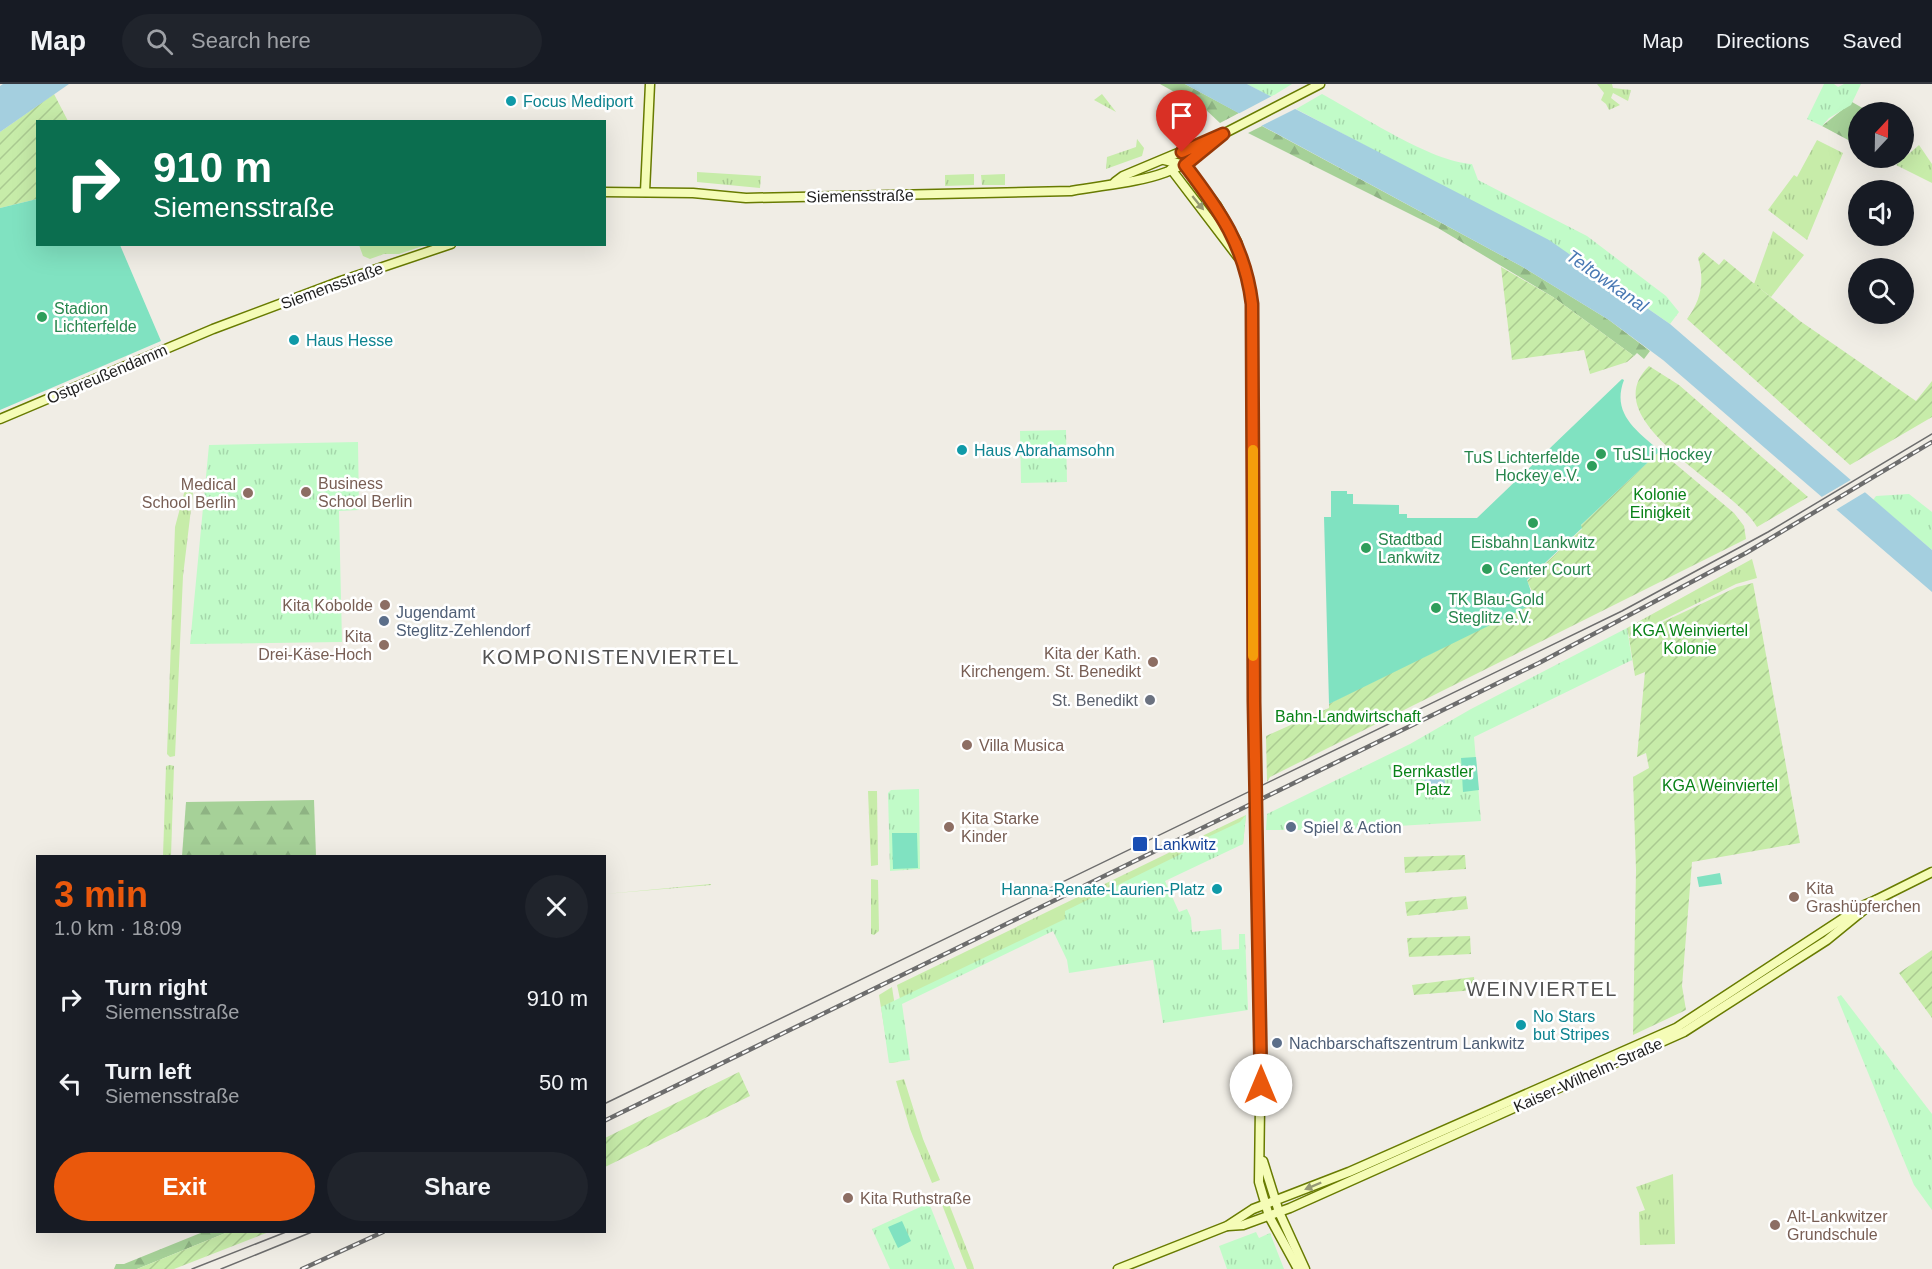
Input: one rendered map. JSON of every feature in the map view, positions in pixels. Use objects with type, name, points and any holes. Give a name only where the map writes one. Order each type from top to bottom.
[{"type":"main road","points":[[645,192],[650,84]]},
{"type":"main road","name":"Siemensstraße","points":[[1115,183],[1123,176],[1227,132],[1320,84]]},
{"type":"main road","name":"Siemensstraße","points":[[606,192],[746,198],[1050,192],[1115,183],[1132,183],[1173,172],[1227,132]]},
{"type":"main road","points":[[1164,160],[1185,165],[1222,214],[1237,243],[1252,304],[1254,693],[1262,1155],[1259,1182],[1264,1205],[1298,1269]]},
{"type":"main road","points":[[1164,160],[1222,233],[1243,265]]},
{"type":"main road","name":"Siemensstraße","points":[[213,329],[341,281],[445,246]]},
{"type":"main road","name":"Ostpreußendamm","points":[[0,419],[213,329]]},
{"type":"main road","name":"Kaiser-Wilhelm-Straße","points":[[1118,1269],[1227,1226],[1245,1213],[1358,1168],[1676,1028],[1862,906],[1932,872]]},
{"type":"main road","name":"Kaiser-Wilhelm-Straße","points":[[1227,1226],[1243,1226],[1279,1212],[1684,1032],[1827,940],[1876,900]]},
{"type":"main road","points":[[1262,1155],[1279,1212],[1305,1269]]},
{"type":"green space","points":[[1160,84],[1185,84],[1239,113],[1220,123],[1205,109]]},
{"type":"green space","points":[[1247,84],[1292,84],[1271,97]]},
{"type":"green space","points":[[1597,84],[1612,84],[1613,88],[1631,90],[1628,101],[1613,93],[1611,98],[1620,105],[1609,110],[1601,100],[1604,93]]},
{"type":"green space","points":[[1824,84],[1834,84],[1838,87],[1844,84],[1861,84],[1852,102],[1848,102],[1848,107],[1829,118],[1822,126],[1807,119]]},
{"type":"green space","points":[[54,94],[67,120],[36,120],[36,199],[0,208],[0,132]]},
{"type":"green space","points":[[1102,94],[1116,112],[1094,100]]},
{"type":"green space","points":[[1322,94],[1417,147],[1455,161],[1472,164],[1478,180],[1587,236],[1666,296],[1679,312],[1670,324],[1571,255],[1296,109]]},
{"type":"green space","points":[[1848,105],[1848,140],[1822,126]]},
{"type":"green space","points":[[1262,126],[1521,266],[1609,320],[1650,351],[1644,359],[1637,353],[1634,356],[1553,297],[1438,228],[1248,133]]},
{"type":"green space","points":[[1137,139],[1144,148],[1142,156],[1106,169],[1107,157],[1136,147]]},
{"type":"green space","points":[[1817,140],[1843,153],[1807,240],[1768,210],[1794,175],[1797,177]]},
{"type":"green space","points":[[1919,145],[1932,164],[1932,183],[1902,168],[1914,168],[1914,149]]},
{"type":"green space","points":[[697,172],[761,176],[760,188],[697,182]]},
{"type":"green space","points":[[974,174],[974,185],[945,186],[945,175]]},
{"type":"green space","points":[[1005,174],[1005,185],[982,185],[981,175]]},
{"type":"green space","points":[[1190,179],[1220,219],[1224,229],[1186,182]]},
{"type":"green space","name":"Stadion Lichterfelde","points":[[36,199],[36,246],[120,246],[161,341],[0,410],[0,208]]},
{"type":"green space","points":[[1773,231],[1804,255],[1771,297],[1754,284]]},
{"type":"green space","points":[[360,246],[423,246],[399,254],[384,254],[370,259],[363,256]]},
{"type":"green space","points":[[1703,252],[1719,265],[1724,259],[1800,321],[1916,401],[1932,381],[1932,417],[1850,465],[1687,319],[1696,305],[1700,290],[1701,275],[1698,258]]},
{"type":"green space","points":[[1501,267],[1553,297],[1634,356],[1627,362],[1590,374],[1584,350],[1512,360]]},
{"type":"green space","points":[[1649,366],[1679,385],[1808,497],[1757,527],[1743,510],[1673,452],[1652,430],[1639,409],[1636,387]]},
{"type":"green space","points":[[1622,379],[1624,380],[1621,403],[1628,421],[1660,451],[1581,525],[1582,528],[1527,580],[1535,603],[1329,704],[1324,517],[1331,517],[1331,491],[1347,491],[1347,494],[1353,494],[1353,504],[1399,505],[1399,514],[1407,514],[1407,518],[1477,518]]},
{"type":"green space","points":[[1066,430],[1067,482],[1021,483],[1020,431]]},
{"type":"green space","points":[[358,442],[359,510],[339,511],[342,642],[190,644],[209,445]]},
{"type":"green space","name":"Bahn-Landwirtschaft","points":[[1660,451],[1734,513],[1744,526],[1746,539],[1270,777],[1267,782],[1266,736],[1329,708],[1329,704],[1342,697],[1534,603],[1535,597],[1527,581],[1582,529],[1580,526]]},
{"type":"green space","points":[[187,482],[194,484],[183,576],[175,756],[170,757],[167,754],[175,527]]},
{"type":"green space","points":[[1909,494],[1932,512],[1932,550],[1873,500],[1876,496]]},
{"type":"green space","points":[[1752,559],[1757,578],[1736,584],[1629,637],[1627,628]]},
{"type":"green space","name":"KGA Weinviertel","points":[[1753,583],[1800,843],[1692,862],[1682,986],[1686,1010],[1633,1035],[1636,870],[1633,777],[1649,768],[1646,753],[1637,757],[1645,672],[1635,676],[1629,638],[1737,587]]},
{"type":"green space","name":"Bernkastler Platz","points":[[1627,628],[1632,660],[1474,737],[1481,821],[1332,830],[1266,830],[1267,814],[1410,744],[1471,709]]},
{"type":"green space","points":[[1476,757],[1479,790],[1463,792],[1461,758]]},
{"type":"green space","points":[[166,766],[174,766],[171,855],[163,855]]},
{"type":"green space","points":[[919,789],[920,869],[890,871],[888,793],[891,790]]},
{"type":"green space","points":[[868,791],[877,791],[878,865],[871,866]]},
{"type":"green space","points":[[314,800],[316,855],[182,855],[186,802]]},
{"type":"green space","points":[[1246,815],[1243,844],[1214,850],[1200,841],[1200,837]]},
{"type":"green space","points":[[1246,815],[1243,844],[1165,881],[1179,912],[1187,909],[1191,918],[1192,932],[1221,929],[1222,950],[1239,949],[1239,934],[1245,934],[1248,1010],[1163,1023],[1153,960],[1069,973],[1067,960],[1053,931],[902,1004],[910,1060],[889,1063],[881,1007],[1065,919],[1065,911],[1179,855],[1197,842],[1240,822]]},
{"type":"green space","points":[[892,833],[917,833],[918,868],[893,869]]},
{"type":"green space","points":[[1191,842],[1196,843],[1194,847],[1096,911],[900,999],[897,985]]},
{"type":"green space","points":[[1465,855],[1466,869],[1405,873],[1404,857]]},
{"type":"green space","points":[[1720,873],[1722,884],[1699,887],[1697,877]]},
{"type":"green space","points":[[871,879],[878,880],[879,931],[874,935],[871,934]]},
{"type":"green space","points":[[711,884],[711,885],[606,894]]},
{"type":"green space","points":[[1466,896],[1468,909],[1407,916],[1405,902]]},
{"type":"green space","points":[[1470,936],[1471,954],[1409,957],[1407,938]]},
{"type":"green space","points":[[1932,950],[1932,1018],[1899,973]]},
{"type":"green space","points":[[1474,977],[1475,990],[1414,995],[1412,985]]},
{"type":"green space","points":[[892,987],[902,1052],[898,1062],[890,1063],[879,995]]},
{"type":"green space","points":[[1841,995],[1932,1114],[1932,1210],[1914,1185],[1837,997]]},
{"type":"green space","points":[[739,1072],[750,1096],[606,1167],[606,1138]]},
{"type":"green space","points":[[904,1079],[923,1139],[940,1180],[932,1183],[910,1129],[896,1081]]},
{"type":"green space","points":[[1673,1174],[1675,1244],[1640,1245],[1639,1212],[1645,1210],[1636,1187]]},
{"type":"green space","points":[[947,1199],[974,1269],[967,1269],[941,1202]]},
{"type":"green space","points":[[929,1203],[955,1269],[890,1269],[872,1229]]},
{"type":"green space","points":[[902,1221],[911,1241],[898,1248],[888,1227]]},
{"type":"green space","points":[[1256,1232],[1259,1238],[1270,1233],[1284,1269],[1227,1269],[1219,1246]]},
{"type":"green space","points":[[201,1233],[226,1233],[137,1269],[114,1269],[116,1264],[124,1264]]},
{"type":"green space","points":[[226,1233],[266,1233],[174,1269],[137,1269]]},
{"type":"water","points":[[3,84],[69,84],[0,132],[0,86]]},
{"type":"water","name":"Teltowkanal","points":[[1185,84],[1247,84],[1549,240],[1670,324],[1932,550],[1932,592],[1663,360],[1609,320],[1521,266]]},
{"type":"water","points":[[1430,767],[1436,768],[1445,781],[1440,797],[1434,796],[1425,783],[1425,775]]},
{"type":"pier","points":[[1274,95],[1299,107],[1259,127],[1236,115]]},
{"type":"pier","points":[[1854,478],[1867,491],[1834,511],[1820,498]]},
{"type":"tram line","points":[[606,1103],[1622,611],[1768,532],[1932,434]]},
{"type":"tram line","points":[[192,1269],[283,1233]]},
{"type":"tram line","points":[[221,1269],[310,1233]]},
{"type":"railway","points":[[606,1120],[1539,663],[1746,553],[1932,442]]},
{"type":"railway","points":[[302,1269],[381,1233]]},
{"type":"slow traffic","points":[[1253,450],[1253,656]]},
{"type":"place","name":"Focus Mediport","points":[[511,101]]},
{"type":"place","name":"Stadion Lichterfelde","points":[[42,317]]},
{"type":"place","name":"Haus Hesse","points":[[294,340]]},
{"type":"place","name":"Haus Abrahamsohn","points":[[962,450]]},
{"type":"place","name":"TuSLi Hockey","points":[[1601,454]]},
{"type":"place","name":"TuS Lichterfelde Hockey e.V.","points":[[1592,466]]},
{"type":"place","name":"Business School Berlin","points":[[306,492]]},
{"type":"place","name":"Medical School Berlin","points":[[248,493]]},
{"type":"place","name":"Eisbahn Lankwitz","points":[[1533,523]]},
{"type":"place","name":"Stadtbad Lankwitz","points":[[1366,548]]},
{"type":"place","name":"Center Court","points":[[1487,569]]},
{"type":"place","name":"Kita Kobolde","points":[[385,605]]},
{"type":"place","name":"TK Blau-Gold Steglitz e.V.","points":[[1436,608]]},
{"type":"place","name":"Jugendamt Steglitz-Zehlendorf","points":[[384,621]]},
{"type":"place","name":"Kita Drei-Käse-Hoch","points":[[384,645]]},
{"type":"place","name":"Kita der Kath. Kirchengem. St. Benedikt","points":[[1153,662]]},
{"type":"place","name":"St. Benedikt","points":[[1150,700]]},
{"type":"place","name":"Villa Musica","points":[[967,745]]},
{"type":"place","name":"Kita Starke Kinder","points":[[949,827]]},
{"type":"place","name":"Spiel & Action","points":[[1291,827]]},
{"type":"place","name":"Lankwitz","points":[[1140,844]]},
{"type":"place","name":"Hanna-Renate-Laurien-Platz","points":[[1217,889]]},
{"type":"place","name":"Kita Grashüpferchen","points":[[1794,897]]},
{"type":"place","name":"No Stars but Stripes","points":[[1521,1025]]},
{"type":"place","name":"Nachbarschaftszentrum Lankwitz","points":[[1277,1043]]},
{"type":"place","name":"Kita Ruthstraße","points":[[848,1198]]},
{"type":"place","name":"Alt-Lankwitzer Grundschule","points":[[1775,1225]]},
{"type":"district","name":"KOMPONISTENVIERTEL","points":[[611,657]]},
{"type":"district","name":"WEINVIERTEL","points":[[1542,989]]},
{"type":"route","points":[[1182,152],[1223,134],[1197,159],[1185,165],[1217,206],[1230,228],[1248,279],[1252,304],[1254,702],[1261,1085]]},
{"type":"park label","name":"Kolonie Einigkeit","points":[[1660,503]]},
{"type":"park label","name":"KGA Weinviertel Kolonie","points":[[1690,639]]}]
